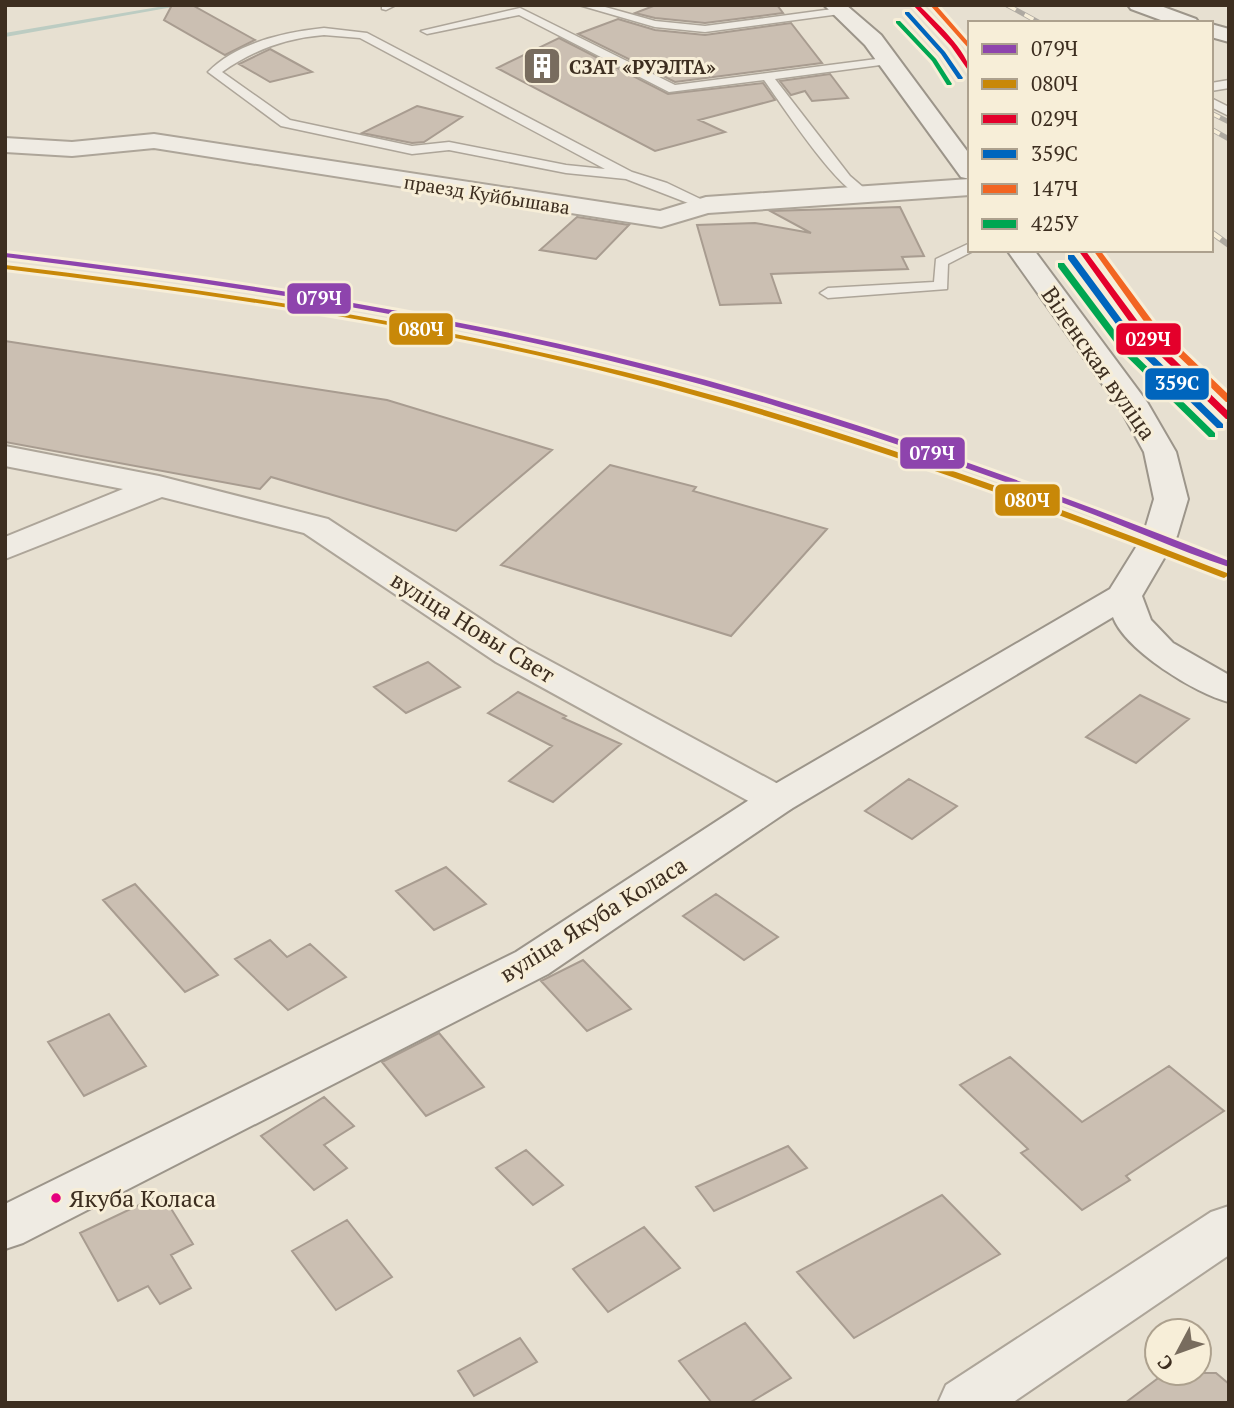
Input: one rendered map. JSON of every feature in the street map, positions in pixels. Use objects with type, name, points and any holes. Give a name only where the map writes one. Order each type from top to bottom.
[{"type":"street","points":[[1138,5],[1183,21]]},
{"type":"street","points":[[837,8],[873,40],[968,169]]},
{"type":"street","name":"праезд Куйбышава","points":[[5,145],[72,149],[154,141],[661,219],[706,205],[968,187]]},
{"type":"street","name":"Віленская вуліца","points":[[1021,252],[1136,409],[1160,452],[1171,499],[1160,536],[1124,596]]},
{"type":"street","name":"вуліца Новы Свет","points":[[5,456],[159,486],[316,526],[509,654],[776,800]]},
{"type":"street","points":[[5,549],[159,486]]},
{"type":"street","points":[[1124,596],[1134,624],[1160,652],[1229,691]]},
{"type":"street","name":"вуліца Якуба Коласа","points":[[5,1228],[532,963],[776,800],[1124,596]]},
{"type":"street","points":[[966,1403],[1229,1227]]},
{"type":"lane","points":[[584,5],[655,24],[705,29],[837,8]]},
{"type":"lane","points":[[426,31],[520,11],[673,89],[888,60]]},
{"type":"lane","points":[[627,176],[363,35],[322,29],[237,54],[214,72],[286,123],[412,150],[449,146],[566,169],[627,176],[662,186],[706,205]]},
{"type":"lane","points":[[768,78],[845,179],[864,194]]},
{"type":"lane","points":[[1213,103],[1229,112]]},
{"type":"lane","points":[[828,293],[942,286],[941,262],[968,248]]},
{"type":"building","points":[[172,5],[192,5],[255,40],[225,55],[164,20]]},
{"type":"building","points":[[656,5],[777,5],[783,13],[705,23],[655,18],[635,13]]},
{"type":"building","points":[[618,19],[655,30],[705,35],[791,23],[822,63],[675,82],[578,34]]},
{"type":"building","name":"СЗАТ «РУЭЛТА»","points":[[559,38],[668,94],[763,83],[775,100],[699,120],[725,132],[655,151],[497,68]]},
{"type":"building","points":[[270,49],[312,72],[270,82],[239,64]]},
{"type":"building","points":[[830,74],[848,98],[812,101],[805,91],[791,95],[780,81]]},
{"type":"building","points":[[417,106],[462,117],[424,142],[412,143],[362,133]]},
{"type":"building","points":[[900,207],[924,256],[902,257],[908,269],[771,274],[781,303],[720,305],[697,225],[755,223],[811,233],[770,211]]},
{"type":"building","points":[[577,217],[629,225],[596,259],[540,250]]},
{"type":"building","points":[[5,341],[387,400],[552,450],[456,531],[271,477],[260,489],[5,442]]},
{"type":"building","points":[[610,465],[696,487],[693,491],[827,529],[731,636],[501,565]]},
{"type":"building","points":[[428,662],[460,687],[406,713],[374,687]]},
{"type":"building","points":[[518,692],[566,716],[563,718],[621,744],[553,802],[509,781],[552,746],[488,713]]},
{"type":"building","points":[[1140,695],[1189,719],[1136,763],[1086,737]]},
{"type":"building","points":[[909,779],[957,806],[912,839],[865,811]]},
{"type":"building","points":[[446,867],[486,904],[434,930],[396,891]]},
{"type":"building","points":[[135,884],[218,975],[185,992],[103,900]]},
{"type":"building","points":[[716,894],[778,937],[744,960],[683,916]]},
{"type":"building","points":[[270,940],[287,957],[310,944],[346,977],[288,1010],[235,959]]},
{"type":"building","points":[[583,960],[631,1009],[587,1031],[541,981]]},
{"type":"building","points":[[109,1014],[146,1066],[84,1096],[48,1042]]},
{"type":"building","points":[[439,1033],[484,1087],[426,1116],[382,1062]]},
{"type":"building","points":[[1010,1057],[1082,1122],[1169,1066],[1224,1111],[1126,1176],[1130,1180],[1082,1210],[1021,1153],[1028,1149],[960,1085]]},
{"type":"building","points":[[324,1097],[354,1126],[324,1145],[347,1168],[314,1190],[261,1136]]},
{"type":"building","points":[[788,1146],[807,1168],[714,1211],[696,1187]]},
{"type":"building","points":[[526,1150],[563,1185],[533,1205],[496,1168]]},
{"type":"building","points":[[162,1194],[193,1244],[171,1255],[191,1288],[160,1304],[148,1286],[118,1301],[80,1233]]},
{"type":"building","points":[[942,1195],[1000,1254],[854,1338],[797,1272]]},
{"type":"building","points":[[347,1220],[392,1277],[336,1310],[292,1251]]},
{"type":"building","points":[[644,1227],[680,1268],[608,1312],[573,1269]]},
{"type":"building","points":[[745,1323],[791,1378],[749,1403],[712,1403],[679,1361]]},
{"type":"building","points":[[520,1338],[537,1362],[474,1396],[458,1371]]},
{"type":"building","points":[[1213,1373],[1229,1384],[1229,1403],[1125,1403],[1146,1387],[1213,1387]]},
{"type":"waterway","points":[[5,35],[181,5]]},
{"type":"railway","points":[[1007,5],[1036,21]]},
{"type":"railway","points":[[1213,114],[1229,122]]},
{"type":"railway","points":[[1213,130],[1229,139]]},
{"type":"railway","points":[[1213,233],[1229,245]]},
{"type":"transit line","name":"029Ч","points":[[916,5],[953,45],[968,68]]},
{"type":"transit line","name":"147Ч","points":[[933,5],[968,46]]},
{"type":"transit line","name":"359С","points":[[907,13],[943,53],[960,78]]},
{"type":"transit line","name":"425У","points":[[898,22],[934,60],[949,84]]},
{"type":"transit line","name":"029Ч","points":[[1082,252],[1142,333],[1229,417]]},
{"type":"transit line","name":"147Ч","points":[[1097,252],[1151,325],[1229,400]]},
{"type":"transit line","name":"079Ч","points":[[5,255],[317,298],[472,327],[626,362],[855,427],[1081,506],[1229,564]]},
{"type":"transit line","name":"359С","points":[[1071,257],[1133,341],[1220,426]]},
{"type":"transit line","name":"425У","points":[[1061,265],[1124,349],[1212,435]]},
{"type":"transit line","name":"080Ч","points":[[5,267],[316,310],[470,339],[624,374],[777,416],[927,465],[1224,575]]},
{"type":"place","name":"СЗАТ «РУЭЛТА»","points":[[542,66]]},
{"type":"place","name":"Якуба Коласа","points":[[56,1198]]}]
